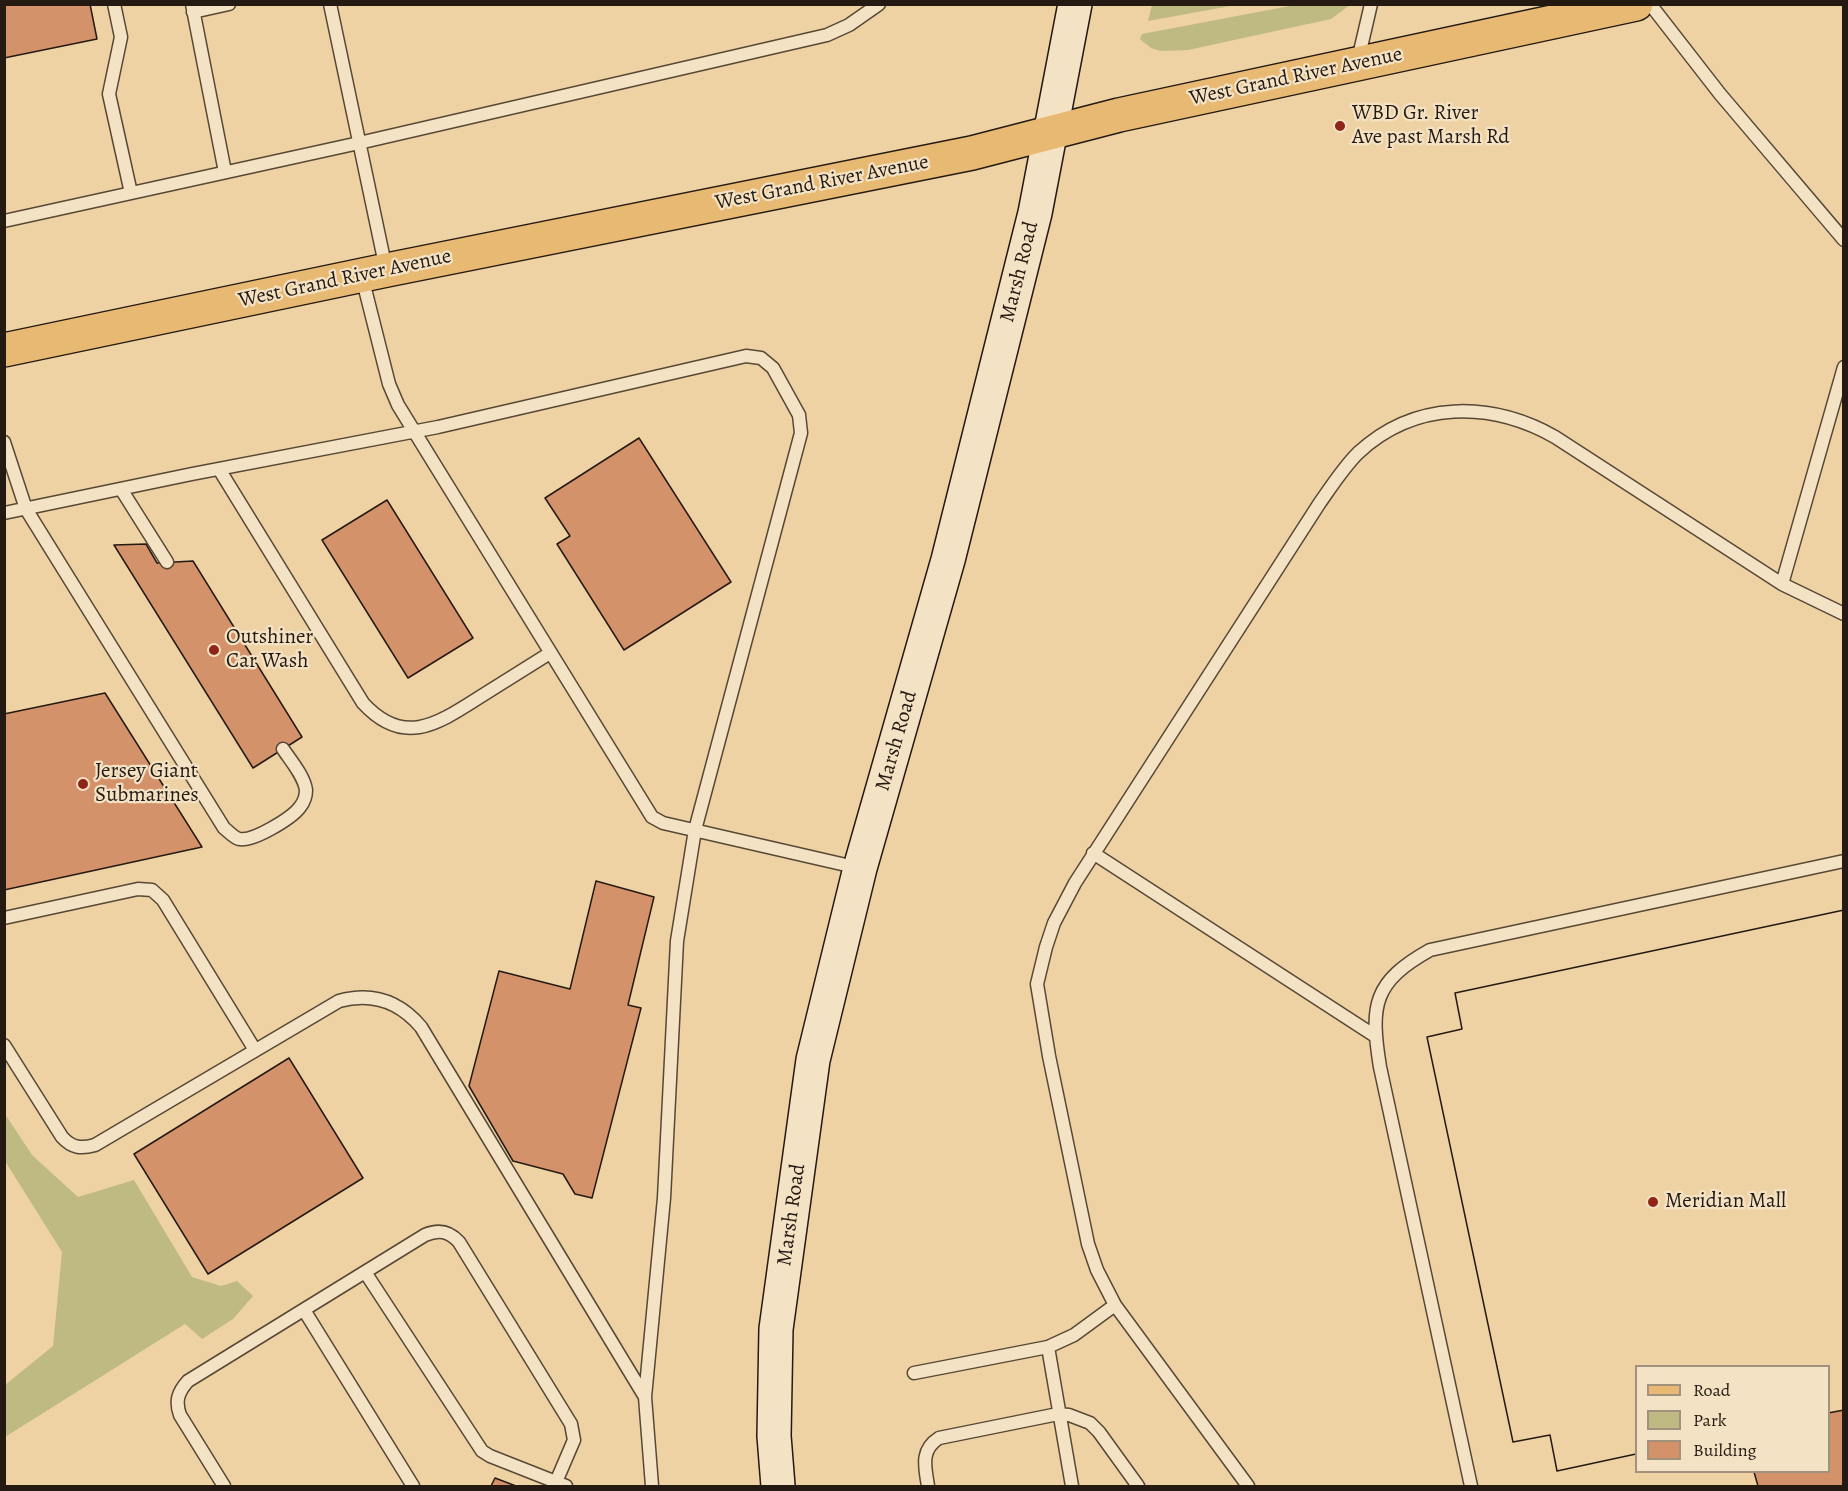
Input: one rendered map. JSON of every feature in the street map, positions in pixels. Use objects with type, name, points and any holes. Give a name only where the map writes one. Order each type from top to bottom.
[{"type":"main road","name":"Marsh Road","points":[[778,1486],[774,1436],[776,1329],[813,1059],[860,868],[948,560],[1035,213],[1075,4]]},
{"type":"main road","name":"West Grand River Avenue","points":[[4,350],[972,153],[1119,114],[1636,4]]},
{"type":"lane","points":[[114,4],[121,37],[110,99],[131,193]]},
{"type":"lane","points":[[225,172],[192,8],[229,4]]},
{"type":"lane","points":[[330,4],[359,143],[389,384],[398,405],[550,653],[652,817],[663,823],[860,868]]},
{"type":"lane","points":[[4,221],[359,143],[828,35],[849,25],[879,4]]},
{"type":"lane","points":[[1357,64],[1371,4]]},
{"type":"lane","points":[[1650,4],[1720,94],[1844,240]]},
{"type":"lane","points":[[4,513],[414,431],[746,356],[761,358],[773,368],[799,415],[801,433],[695,830],[677,941],[664,1197],[645,1397],[652,1486]]},
{"type":"lane","points":[[1782,584],[1844,367]]},
{"type":"lane","points":[[1248,1486],[1115,1305],[1097,1270],[1088,1244],[1049,1056],[1037,984],[1054,923],[1093,853],[1318,504],[1346,467],[1374,440],[1395,428],[1418,418],[1445,412],[1473,411],[1500,414],[1538,427],[1782,584],[1844,614]]},
{"type":"lane","points":[[4,442],[26,509],[224,828],[231,835],[239,839],[258,836],[301,807],[306,798],[306,789],[283,749]]},
{"type":"lane","points":[[219,469],[363,703],[374,715],[388,723],[404,728],[417,728],[442,720],[550,653]]},
{"type":"lane","points":[[121,489],[167,562]]},
{"type":"lane","points":[[1093,853],[1375,1036]]},
{"type":"lane","points":[[1471,1486],[1382,1078],[1375,1036],[1375,1016],[1380,998],[1389,981],[1399,970],[1430,950],[1844,861]]},
{"type":"lane","points":[[4,918],[138,889],[152,890],[164,900],[255,1050]]},
{"type":"lane","points":[[4,1045],[62,1137],[68,1144],[77,1148],[86,1148],[95,1145],[339,1001],[354,997],[387,1000],[412,1016],[422,1027],[645,1397]]},
{"type":"lane","points":[[224,1486],[180,1415],[177,1397],[181,1388],[365,1272],[434,1231],[444,1231],[453,1235],[459,1242],[573,1429],[572,1446],[561,1484],[490,1456],[478,1447],[365,1272]]},
{"type":"lane","points":[[914,1373],[1048,1347],[1074,1335],[1115,1305]]},
{"type":"lane","points":[[304,1310],[413,1486]]},
{"type":"lane","points":[[1048,1347],[1072,1486]]},
{"type":"lane","points":[[928,1486],[924,1456],[932,1443],[939,1438],[1058,1414],[1080,1418],[1090,1423],[1138,1486]]},
{"type":"green space","points":[[1152,4],[1236,5],[1148,21]]},
{"type":"green space","points":[[1295,5],[1350,5],[1331,19],[1188,50],[1160,51],[1151,48],[1140,39],[1142,34]]},
{"type":"green space","points":[[5,1114],[32,1155],[78,1197],[134,1180],[192,1277],[221,1286],[237,1281],[253,1296],[233,1319],[202,1339],[185,1324],[5,1437],[5,1385],[53,1346],[62,1252],[5,1161]]},
{"type":"building","points":[[4,4],[90,4],[97,39],[4,58]]},
{"type":"building","points":[[639,438],[731,582],[624,650],[557,544],[570,536],[545,498]]},
{"type":"building","points":[[387,500],[473,638],[408,678],[322,540]]},
{"type":"building","name":"Outshiner Car Wash","points":[[146,544],[157,563],[193,561],[302,737],[253,768],[114,545]]},
{"type":"building","points":[[105,693],[202,847],[4,890],[4,714]]},
{"type":"building","points":[[596,881],[654,897],[628,1005],[641,1008],[592,1198],[575,1194],[563,1174],[513,1161],[469,1086],[499,971],[570,989]]},
{"type":"building","name":"Meridian Mall","points":[[1844,910],[1844,1486],[1758,1486],[1754,1473],[1830,1473],[1830,1365],[1635,1365],[1635,1454],[1557,1471],[1550,1435],[1513,1442],[1427,1037],[1462,1029],[1455,993]]},
{"type":"building","name":"Meridian Mall","points":[[1844,910],[1844,1410],[1830,1413],[1830,1365],[1635,1365],[1635,1454],[1557,1471],[1550,1435],[1513,1442],[1427,1037],[1462,1029],[1455,993]]},
{"type":"building","points":[[289,1058],[363,1178],[208,1274],[134,1154]]},
{"type":"building","points":[[495,1478],[516,1486],[491,1486]]},
{"type":"place","name":"WBD Gr. River Ave past Marsh Rd","points":[[1340,126]]},
{"type":"place","name":"Outshiner Car Wash","points":[[214,650]]},
{"type":"place","name":"Jersey Giant Submarines","points":[[83,784]]},
{"type":"place","name":"Meridian Mall","points":[[1653,1202]]}]
